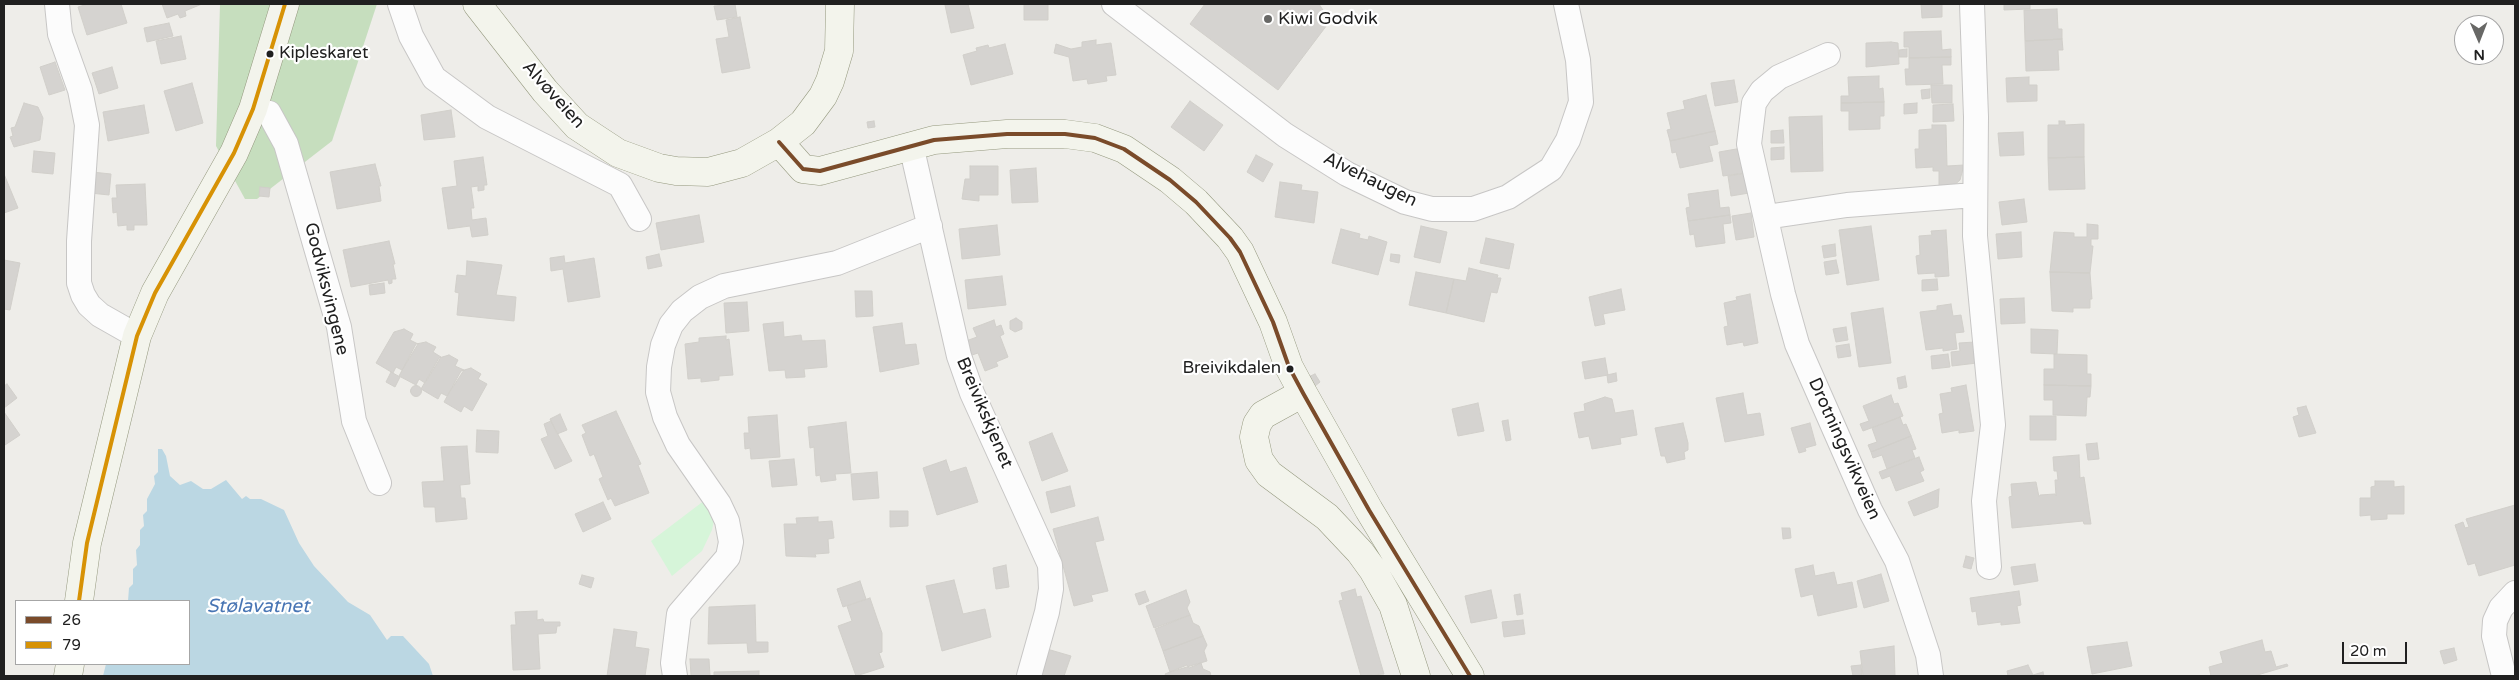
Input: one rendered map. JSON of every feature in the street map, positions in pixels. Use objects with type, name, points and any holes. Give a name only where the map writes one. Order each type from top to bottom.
[{"type":"main road","points":[[79,600],[88,543],[136,336],[155,293],[234,153],[253,108],[285,4]]},
{"type":"main road","name":"Alvøveien","points":[[477,4],[544,91],[577,126],[618,153],[659,168],[676,171],[708,172],[742,163],[779,142],[803,123],[823,96],[840,51],[840,4]]},
{"type":"main road","points":[[779,142],[803,169],[820,172],[934,140],[998,135],[1065,134],[1095,138],[1124,149],[1170,180],[1196,202],[1230,238],[1240,252],[1273,322],[1289,367],[1303,394],[1379,526],[1470,676]]},
{"type":"main road","points":[[1303,394],[1267,412],[1260,420],[1254,436],[1258,460],[1269,474],[1328,517],[1360,552],[1393,605],[1416,676]]},
{"type":"street","points":[[57,4],[60,34],[80,90],[87,125],[79,251],[79,283],[88,305],[113,324],[136,336]]},
{"type":"street","name":"Alvøveien","points":[[400,4],[411,36],[434,78],[487,117],[620,185],[639,219]]},
{"type":"street","name":"Alvehaugen","points":[[1114,4],[1285,135],[1347,174],[1405,202],[1432,209],[1473,209],[1508,197],[1550,169],[1568,140],[1581,102],[1578,60],[1566,4]]},
{"type":"street","points":[[1972,4],[1976,117],[1975,236],[1993,425],[1984,501],[1988,567]]},
{"type":"street","name":"Drotningsvikveien","points":[[1828,55],[1779,77],[1762,91],[1754,103],[1749,144],[1757,186],[1797,344],[1870,510],[1897,562],[1928,655],[1930,676]]},
{"type":"street","name":"Godviksvingene","points":[[253,108],[270,113],[286,144],[339,326],[354,420],[379,484]]},
{"type":"street","name":"Breivikskjenet","points":[[911,145],[959,356],[972,393],[1050,565],[1051,589],[1047,612],[1029,676]]},
{"type":"street","points":[[1766,217],[1847,205],[1974,195]]},
{"type":"street","points":[[675,676],[673,663],[679,614],[728,557],[731,542],[727,521],[719,504],[678,446],[665,417],[658,392],[662,345],[671,326],[682,311],[700,297],[724,286],[793,274],[837,262],[930,226]]},
{"type":"street","points":[[2504,676],[2494,636],[2495,621],[2500,608],[2515,593]]},
{"type":"green space","points":[[220,4],[377,4],[332,141],[257,199],[245,199],[216,146]]},
{"type":"green space","points":[[705,500],[715,516],[712,530],[702,551],[672,576],[651,541]]},
{"type":"water","name":"Stølavatnet","points":[[158,449],[162,449],[166,456],[170,476],[180,485],[191,481],[203,489],[211,489],[226,480],[242,499],[246,496],[250,499],[261,499],[284,510],[299,543],[314,566],[348,602],[370,615],[387,640],[391,636],[403,636],[429,664],[433,676],[103,676],[106,665],[190,665],[190,600],[128,600],[129,588],[133,584],[133,569],[137,565],[136,550],[140,545],[140,530],[144,526],[143,515],[147,511],[147,499],[155,484],[154,476],[158,472]]},
{"type":"building","points":[[88,4],[121,4],[127,23],[87,35],[78,7]]},
{"type":"building","points":[[162,4],[202,4],[185,11],[186,16],[180,18],[178,14],[167,18]]},
{"type":"building","points":[[735,4],[737,17],[717,20],[714,6]]},
{"type":"building","points":[[968,4],[974,28],[951,33],[945,5]]},
{"type":"building","points":[[1024,4],[1048,4],[1048,20],[1024,20]]},
{"type":"building","points":[[1205,4],[1319,4],[1330,21],[1278,90],[1190,24]]},
{"type":"building","points":[[1921,4],[1942,4],[1942,17],[1922,18]]},
{"type":"building","points":[[2004,4],[2030,4],[2030,9],[2004,10]]},
{"type":"building","points":[[2057,9],[2058,29],[2062,29],[2062,39],[2025,41],[2024,10]]},
{"type":"building","points":[[740,17],[750,68],[722,73],[716,39],[729,37],[726,20]]},
{"type":"building","points":[[169,23],[173,36],[147,42],[144,28]]},
{"type":"building","points":[[1941,31],[1942,50],[1951,49],[1951,57],[1909,58],[1909,47],[1904,47],[1904,32]]},
{"type":"building","points":[[181,36],[186,59],[161,64],[156,41]]},
{"type":"building","points":[[2062,39],[2063,50],[2058,50],[2059,70],[2026,71],[2025,41]]},
{"type":"building","points":[[1096,40],[1096,45],[1111,43],[1116,75],[1106,76],[1107,81],[1088,84],[1087,79],[1073,81],[1069,57],[1054,53],[1056,44],[1071,49],[1082,47],[1082,42]]},
{"type":"building","points":[[1866,43],[1898,43],[1899,64],[1866,67]]},
{"type":"building","points":[[1005,44],[1013,74],[971,85],[963,55],[977,51],[976,48],[988,45],[989,48]]},
{"type":"building","points":[[1907,49],[1907,57],[1899,57],[1899,50]]},
{"type":"building","points":[[1951,57],[1951,65],[1942,65],[1943,84],[1906,85],[1905,69],[1909,69],[1909,58]]},
{"type":"building","points":[[55,62],[65,90],[49,95],[40,67]]},
{"type":"building","points":[[112,67],[118,88],[99,94],[92,73]]},
{"type":"building","points":[[1879,76],[1879,89],[1883,88],[1884,102],[1841,103],[1841,96],[1849,96],[1848,77]]},
{"type":"building","points":[[2029,77],[2029,85],[2037,85],[2037,101],[2007,102],[2006,78]]},
{"type":"building","points":[[1734,80],[1738,102],[1715,106],[1711,83]]},
{"type":"building","points":[[192,83],[203,123],[176,131],[164,91]]},
{"type":"building","points":[[1931,85],[1952,85],[1952,103],[1932,103]]},
{"type":"building","points":[[1930,89],[1930,98],[1922,99],[1921,90]]},
{"type":"building","points":[[1706,95],[1715,131],[1670,141],[1667,130],[1671,129],[1667,113],[1685,109],[1683,101]]},
{"type":"building","points":[[1190,101],[1223,125],[1204,151],[1171,127]]},
{"type":"building","points":[[1884,102],[1884,116],[1880,116],[1880,129],[1849,130],[1849,111],[1841,111],[1841,103]]},
{"type":"building","points":[[24,103],[38,107],[43,118],[40,140],[14,147],[10,137],[13,136],[11,128],[15,127]]},
{"type":"building","points":[[1917,103],[1917,113],[1904,114],[1904,104]]},
{"type":"building","points":[[1953,104],[1954,121],[1933,122],[1933,105]]},
{"type":"building","points":[[144,105],[149,133],[108,141],[103,112]]},
{"type":"building","points":[[451,110],[455,137],[424,140],[421,115]]},
{"type":"building","points":[[1822,116],[1823,171],[1791,172],[1789,117]]},
{"type":"building","points":[[874,121],[875,127],[868,128],[867,122]]},
{"type":"building","points":[[2059,121],[2065,121],[2065,125],[2084,124],[2084,157],[2048,158],[2048,125],[2059,125]]},
{"type":"building","points":[[1932,125],[1946,125],[1947,166],[1964,165],[1960,180],[1952,187],[1939,187],[1939,171],[1933,171],[1933,167],[1916,168],[1915,149],[1919,149],[1919,130],[1932,129]]},
{"type":"building","points":[[1783,130],[1784,143],[1771,143],[1771,131]]},
{"type":"building","points":[[1715,131],[1718,144],[1709,146],[1713,161],[1680,168],[1676,152],[1672,153],[1670,141]]},
{"type":"building","points":[[2023,132],[2024,155],[2000,156],[1998,133]]},
{"type":"building","points":[[1784,147],[1784,159],[1771,160],[1771,148]]},
{"type":"building","points":[[1742,148],[1745,173],[1723,176],[1719,152]]},
{"type":"building","points":[[34,151],[55,153],[53,174],[32,172]]},
{"type":"building","points":[[1256,155],[1273,164],[1263,182],[1247,172]]},
{"type":"building","points":[[483,157],[487,185],[484,185],[484,190],[478,191],[478,186],[471,187],[474,208],[471,208],[472,220],[486,218],[488,235],[472,237],[470,226],[448,229],[442,188],[457,186],[454,161]]},
{"type":"building","points":[[2084,157],[2085,189],[2049,190],[2048,158]]},
{"type":"building","points":[[375,164],[381,186],[379,186],[381,201],[337,209],[330,172]]},
{"type":"building","points":[[970,166],[998,166],[998,195],[979,195],[979,201],[962,199],[965,179],[970,179]]},
{"type":"building","points":[[1036,168],[1038,202],[1012,203],[1010,170]]},
{"type":"building","points":[[92,172],[111,174],[109,195],[90,193]]},
{"type":"building","points":[[1746,173],[1749,193],[1731,196],[1728,176]]},
{"type":"building","points":[[4,174],[18,208],[4,213]]},
{"type":"building","points":[[1280,182],[1302,185],[1301,190],[1318,192],[1314,223],[1275,217]]},
{"type":"building","points":[[145,184],[147,225],[134,225],[134,230],[127,230],[127,225],[118,226],[117,212],[113,213],[112,198],[117,198],[116,185]]},
{"type":"building","points":[[260,187],[270,188],[269,197],[259,196]]},
{"type":"building","points":[[1718,190],[1720,208],[1729,207],[1730,215],[1688,221],[1686,208],[1690,207],[1688,194]]},
{"type":"building","points":[[2024,199],[2027,222],[2002,225],[1999,202]]},
{"type":"building","points":[[1751,213],[1754,237],[1736,240],[1732,216]]},
{"type":"building","points":[[699,215],[704,242],[661,250],[656,223]]},
{"type":"building","points":[[1730,215],[1731,223],[1723,224],[1725,243],[1696,247],[1694,234],[1690,235],[1688,221]]},
{"type":"building","points":[[2087,224],[2098,225],[2098,239],[2091,239],[2091,246],[2093,246],[2090,273],[2050,272],[2054,232],[2074,233],[2074,237],[2087,237]]},
{"type":"building","points":[[997,225],[1000,255],[962,259],[959,229]]},
{"type":"building","points":[[1421,226],[1447,232],[1440,263],[1414,257]]},
{"type":"building","points":[[1871,226],[1879,280],[1847,285],[1839,230]]},
{"type":"building","points":[[1341,229],[1360,234],[1359,238],[1368,240],[1369,236],[1387,242],[1378,275],[1332,263]]},
{"type":"building","points":[[1946,230],[1949,276],[1935,277],[1935,273],[1918,274],[1916,256],[1920,255],[1919,236],[1932,235],[1931,231]]},
{"type":"building","points":[[2021,232],[2022,257],[1998,259],[1996,234]]},
{"type":"building","points":[[1486,238],[1514,244],[1509,269],[1480,263]]},
{"type":"building","points":[[389,241],[395,264],[393,264],[396,279],[392,279],[392,283],[389,284],[388,280],[351,287],[343,250]]},
{"type":"building","points":[[1835,244],[1836,256],[1824,258],[1822,246]]},
{"type":"building","points":[[659,254],[662,266],[648,269],[646,257]]},
{"type":"building","points":[[1391,254],[1400,255],[1399,263],[1390,261]]},
{"type":"building","points":[[564,256],[565,263],[594,258],[600,297],[568,302],[563,269],[551,271],[550,258]]},
{"type":"building","points":[[4,260],[20,263],[10,310],[4,309]]},
{"type":"building","points":[[1836,260],[1839,273],[1826,275],[1824,262]]},
{"type":"building","points":[[467,261],[502,265],[496,295],[516,297],[514,321],[457,315],[459,293],[455,292],[457,275],[466,276]]},
{"type":"building","points":[[1469,268],[1498,275],[1497,278],[1501,278],[1497,293],[1491,292],[1484,322],[1446,313],[1454,279],[1466,281]]},
{"type":"building","points":[[1416,272],[1454,279],[1446,313],[1409,305]]},
{"type":"building","points":[[2050,272],[2090,273],[2092,299],[2090,299],[2090,308],[2073,308],[2073,312],[2052,311]]},
{"type":"building","points":[[1002,276],[1006,305],[968,309],[965,280]]},
{"type":"building","points":[[1937,279],[1938,290],[1922,291],[1922,280]]},
{"type":"building","points":[[384,283],[385,293],[370,295],[369,285]]},
{"type":"building","points":[[1621,289],[1625,310],[1603,314],[1605,324],[1595,326],[1589,297]]},
{"type":"building","points":[[855,291],[872,291],[873,316],[856,317]]},
{"type":"building","points":[[1750,294],[1758,343],[1744,346],[1743,342],[1727,345],[1724,327],[1728,326],[1724,303],[1737,300],[1736,297]]},
{"type":"building","points":[[2024,298],[2025,323],[2001,324],[2000,299]]},
{"type":"building","points":[[747,302],[749,331],[726,333],[724,303]]},
{"type":"building","points":[[1951,304],[1953,316],[1961,315],[1964,332],[1955,333],[1957,349],[1943,351],[1943,348],[1926,350],[1920,312],[1937,310],[1937,306]]},
{"type":"building","points":[[1883,308],[1891,363],[1859,367],[1851,313]]},
{"type":"building","points":[[1016,318],[1022,322],[1022,329],[1015,332],[1010,329],[1010,321]]},
{"type":"building","points":[[994,320],[996,327],[1001,325],[1004,334],[1000,336],[1008,357],[996,362],[998,366],[985,371],[978,353],[972,355],[966,341],[977,337],[973,328]]},
{"type":"building","points":[[783,322],[784,337],[801,335],[802,341],[825,340],[827,367],[804,369],[805,377],[786,378],[785,370],[769,371],[763,324]]},
{"type":"building","points":[[902,323],[905,345],[916,344],[919,364],[880,372],[873,327]]},
{"type":"building","points":[[1846,327],[1848,340],[1836,342],[1833,329]]},
{"type":"building","points":[[404,329],[413,334],[410,340],[418,344],[402,370],[396,367],[393,373],[376,363],[394,332]]},
{"type":"building","points":[[2031,329],[2058,330],[2057,354],[2031,353]]},
{"type":"building","points":[[726,336],[726,340],[729,339],[733,375],[719,376],[719,380],[701,382],[701,378],[688,379],[685,344],[699,342],[699,338]]},
{"type":"building","points":[[426,342],[436,347],[433,352],[441,357],[425,383],[419,379],[416,385],[399,376],[416,344]]},
{"type":"building","points":[[1975,342],[1977,363],[1952,366],[1951,352],[1960,351],[1959,343]]},
{"type":"building","points":[[1849,344],[1851,356],[1838,358],[1836,346]]},
{"type":"building","points":[[1948,354],[1950,367],[1932,369],[1931,356]]},
{"type":"building","points":[[2054,354],[2087,355],[2087,374],[2091,374],[2091,386],[2044,385],[2044,369],[2054,369]]},
{"type":"building","points":[[449,355],[458,360],[455,366],[464,370],[447,396],[441,393],[438,399],[421,389],[439,358]]},
{"type":"building","points":[[1605,358],[1608,375],[1585,379],[1582,362]]},
{"type":"building","points":[[471,368],[481,374],[478,379],[487,384],[472,411],[464,406],[461,412],[444,402],[461,371]]},
{"type":"building","points":[[391,372],[400,377],[395,387],[386,382]]},
{"type":"building","points":[[1616,373],[1617,381],[1608,383],[1607,375]]},
{"type":"building","points":[[1315,374],[1320,382],[1315,386],[1308,377]]},
{"type":"building","points":[[1905,376],[1907,387],[1899,389],[1897,378]]},
{"type":"building","points":[[7,384],[17,398],[4,408],[4,386]]},
{"type":"building","points":[[416,385],[422,391],[416,397],[410,391]]},
{"type":"building","points":[[1966,385],[1974,431],[1959,433],[1959,430],[1942,433],[1939,414],[1943,413],[1940,394],[1952,392],[1951,388]]},
{"type":"building","points":[[2044,385],[2091,386],[2090,397],[2087,397],[2086,416],[2053,415],[2053,400],[2044,400]]},
{"type":"building","points":[[1743,393],[1747,415],[1760,413],[1764,435],[1725,442],[1716,398]]},
{"type":"building","points":[[1891,395],[1894,404],[1898,403],[1903,416],[1863,431],[1860,424],[1869,421],[1863,406]]},
{"type":"building","points":[[1605,397],[1612,399],[1615,413],[1633,410],[1637,435],[1620,438],[1621,444],[1592,449],[1589,436],[1579,438],[1574,413],[1585,411],[1584,404]]},
{"type":"building","points":[[1478,403],[1484,431],[1458,436],[1452,409]]},
{"type":"building","points":[[2306,406],[2316,433],[2299,437],[2293,417],[2299,415],[2297,408]]},
{"type":"building","points":[[616,411],[641,464],[638,465],[649,493],[615,506],[611,498],[608,500],[599,479],[603,477],[594,454],[590,456],[582,435],[586,433],[582,425]]},
{"type":"building","points":[[4,412],[20,435],[5,445],[4,443]]},
{"type":"building","points":[[560,414],[567,430],[557,434],[550,419]]},
{"type":"building","points":[[777,415],[780,457],[751,459],[750,448],[745,449],[744,433],[749,433],[748,417]]},
{"type":"building","points":[[2030,416],[2056,416],[2056,440],[2030,440]]},
{"type":"building","points":[[1900,417],[1903,425],[1906,424],[1911,436],[1871,452],[1868,445],[1877,442],[1872,428]]},
{"type":"building","points":[[1508,420],[1511,440],[1506,441],[1502,421]]},
{"type":"building","points":[[551,421],[572,461],[555,469],[541,439],[548,436],[544,424]]},
{"type":"building","points":[[846,422],[851,473],[835,474],[836,480],[821,482],[820,475],[816,476],[814,447],[810,448],[808,427]]},
{"type":"building","points":[[1683,423],[1688,443],[1688,450],[1684,452],[1685,459],[1667,463],[1665,456],[1661,456],[1655,428]]},
{"type":"building","points":[[1810,423],[1816,445],[1805,448],[1806,451],[1799,453],[1791,428]]},
{"type":"building","points":[[477,430],[499,431],[498,453],[476,452]]},
{"type":"building","points":[[1052,433],[1068,471],[1042,481],[1029,442]]},
{"type":"building","points":[[1911,436],[1916,449],[1912,450],[1915,458],[1887,469],[1882,455],[1873,458],[1871,452]]},
{"type":"building","points":[[2097,443],[2099,459],[2088,460],[2086,444]]},
{"type":"building","points":[[467,446],[470,484],[460,485],[461,498],[465,498],[467,519],[436,522],[435,507],[424,507],[422,482],[444,481],[441,447]]},
{"type":"building","points":[[2079,455],[2080,478],[2084,477],[2091,524],[2084,524],[2083,521],[2012,528],[2009,497],[2012,496],[2011,484],[2036,482],[2039,497],[2040,495],[2055,494],[2056,496],[2055,480],[2058,480],[2057,471],[2054,471],[2053,457]]},
{"type":"building","points":[[1919,457],[1924,470],[1920,472],[1924,481],[1896,491],[1890,476],[1882,479],[1879,472]]},
{"type":"building","points":[[794,459],[797,485],[772,487],[769,461]]},
{"type":"building","points":[[946,460],[950,472],[966,467],[978,502],[937,515],[923,468]]},
{"type":"building","points":[[877,472],[879,498],[853,500],[851,474]]},
{"type":"building","points":[[2375,481],[2394,481],[2394,487],[2404,486],[2404,514],[2387,514],[2387,519],[2371,520],[2371,515],[2360,516],[2360,498],[2371,498],[2371,487],[2375,486]]},
{"type":"building","points":[[1070,486],[1075,506],[1051,513],[1046,492]]},
{"type":"building","points":[[1939,489],[1938,507],[1914,516],[1908,502]]},
{"type":"building","points":[[603,502],[611,519],[583,532],[575,514]]},
{"type":"building","points":[[2515,505],[2515,565],[2479,576],[2475,563],[2468,565],[2455,525],[2463,522],[2465,528],[2469,527],[2466,519]]},
{"type":"building","points":[[890,511],[908,511],[908,526],[890,527]]},
{"type":"building","points":[[818,517],[818,522],[832,521],[834,538],[828,539],[829,553],[815,554],[816,557],[786,556],[784,524],[797,524],[796,518]]},
{"type":"building","points":[[1098,517],[1104,540],[1095,542],[1108,591],[1091,595],[1093,601],[1074,606],[1053,529]]},
{"type":"building","points":[[1782,528],[1790,528],[1791,538],[1783,539]]},
{"type":"building","points":[[1966,556],[1974,558],[1971,569],[1963,567]]},
{"type":"building","points":[[2035,564],[2038,581],[2014,585],[2011,567]]},
{"type":"building","points":[[1006,565],[1009,587],[996,589],[993,568]]},
{"type":"building","points":[[1813,565],[1815,576],[1834,572],[1837,585],[1852,582],[1857,607],[1818,616],[1813,594],[1801,597],[1795,569]]},
{"type":"building","points":[[1881,574],[1889,601],[1864,608],[1857,581]]},
{"type":"building","points":[[582,575],[594,578],[591,588],[579,584]]},
{"type":"building","points":[[954,580],[963,614],[985,609],[991,637],[942,651],[926,586]]},
{"type":"building","points":[[860,581],[866,599],[843,607],[837,589]]},
{"type":"building","points":[[1355,589],[1357,597],[1361,596],[1384,674],[1361,676],[1339,601],[1343,600],[1341,593]]},
{"type":"building","points":[[1186,590],[1190,602],[1187,608],[1190,615],[1154,628],[1146,606]]},
{"type":"building","points":[[1491,590],[1497,618],[1471,623],[1465,596]]},
{"type":"building","points":[[1145,591],[1149,601],[1139,605],[1135,594]]},
{"type":"building","points":[[2019,591],[2021,605],[2017,606],[2020,623],[2001,625],[2001,622],[1978,625],[1976,611],[1972,612],[1970,598]]},
{"type":"building","points":[[1520,594],[1523,614],[1517,615],[1514,595]]},
{"type":"building","points":[[870,598],[882,633],[882,652],[879,653],[884,667],[856,676],[838,626],[852,621],[847,606]]},
{"type":"building","points":[[755,605],[756,642],[768,642],[768,652],[748,653],[747,643],[708,644],[709,607]]},
{"type":"building","points":[[537,611],[537,620],[543,619],[544,622],[560,622],[560,626],[557,626],[556,633],[538,634],[540,669],[513,670],[511,625],[516,625],[515,612]]},
{"type":"building","points":[[1190,615],[1193,623],[1199,626],[1203,636],[1163,651],[1155,629]]},
{"type":"building","points":[[1523,620],[1525,634],[1504,637],[1502,622]]},
{"type":"building","points":[[614,629],[637,632],[635,647],[649,649],[645,676],[607,676]]},
{"type":"building","points":[[1203,636],[1207,645],[1204,651],[1207,661],[1170,672],[1163,651]]},
{"type":"building","points":[[2262,640],[2265,652],[2271,651],[2276,667],[2287,664],[2288,666],[2254,676],[2211,676],[2209,667],[2223,663],[2220,652]]},
{"type":"building","points":[[2127,642],[2132,666],[2092,674],[2087,647]]},
{"type":"building","points":[[1894,646],[1895,676],[1863,676],[1860,651]]},
{"type":"building","points":[[2454,648],[2457,660],[2444,664],[2440,651]]},
{"type":"building","points":[[1047,649],[1071,656],[1064,676],[1039,676]]},
{"type":"building","points":[[690,659],[709,659],[710,676],[691,676]]},
{"type":"building","points":[[1201,663],[1203,669],[1210,672],[1211,676],[1166,676],[1165,674],[1187,665],[1189,668]]},
{"type":"building","points":[[1861,665],[1862,675],[1853,676],[1851,666]]},
{"type":"building","points":[[2028,665],[2033,675],[2008,676],[2007,671]]},
{"type":"building","points":[[759,671],[759,676],[714,676],[714,672]]},
{"type":"building","points":[[2043,672],[2044,676],[2028,676],[2033,675]]},
{"type":"transit line","name":"79","points":[[79,600],[87,543],[137,336],[155,293],[234,153],[253,109],[285,4]]},
{"type":"transit line","name":"26","points":[[779,142],[803,169],[820,171],[934,140],[1007,134],[1065,134],[1095,138],[1124,149],[1170,180],[1196,202],[1230,238],[1240,252],[1273,322],[1289,367],[1303,393],[1369,510],[1470,676]]},
{"type":"place","name":"Kiwi Godvik","points":[[1268,19]]},
{"type":"place","name":"Kipleskaret","points":[[270,54]]},
{"type":"place","name":"Breivikdalen","points":[[1290,369]]}]
